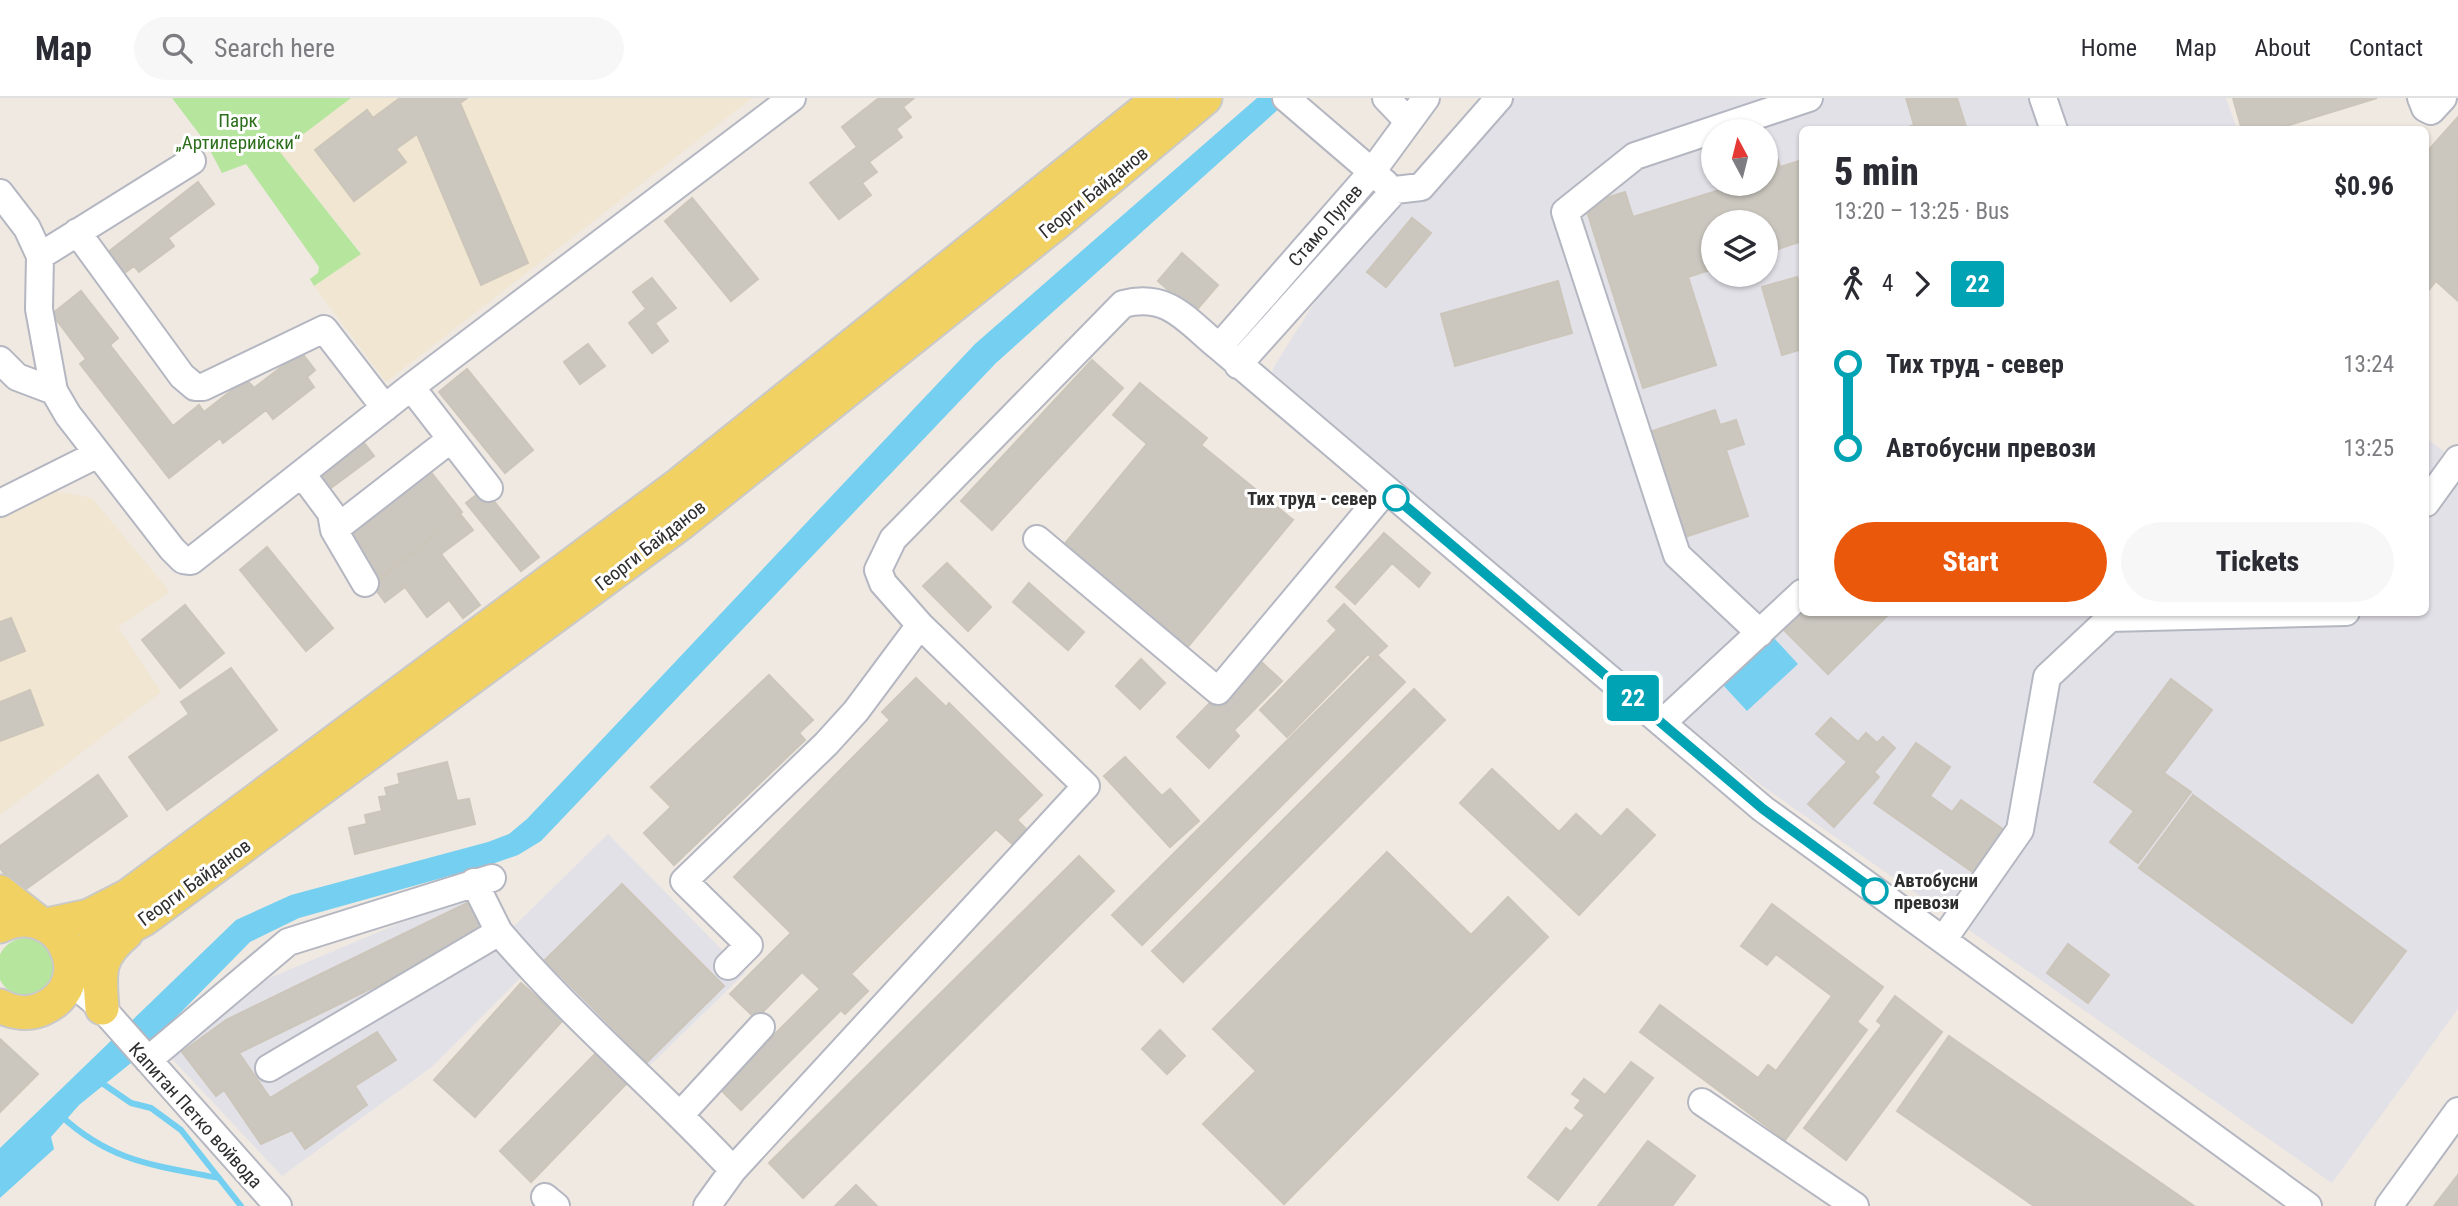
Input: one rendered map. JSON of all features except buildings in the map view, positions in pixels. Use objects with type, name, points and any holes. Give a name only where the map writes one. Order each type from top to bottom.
[{"type":"main road","name":"Георги Байданов","points":[[0,926],[25,919],[43,923],[89,916],[128,896],[680,484],[1160,98]]},
{"type":"main road","name":"Георги Байданов","points":[[0,1006],[21,1013],[134,926],[389,741],[681,523],[1056,223],[1205,98]]},
{"type":"main road","points":[[0,892],[62,940],[63,981]]},
{"type":"main road","points":[[108,1016],[101,965],[106,952],[134,926]]},
{"type":"street","points":[[0,193],[27,228],[40,256],[40,319],[54,391],[68,415],[172,548],[183,560],[191,561],[411,387],[792,98]]},
{"type":"street","points":[[1387,98],[1407,120]]},
{"type":"street","name":"Стамо Пулев","points":[[1219,346],[1371,173],[1407,120],[1426,98]]},
{"type":"street","points":[[1238,365],[1395,190],[1421,187],[1499,98]]},
{"type":"street","points":[[1760,632],[1677,555],[1565,212],[1635,156],[1809,98]]},
{"type":"street","points":[[2043,98],[2053,126]]},
{"type":"street","points":[[2421,98],[2425,108],[2431,111],[2443,98]]},
{"type":"street","points":[[1288,100],[1371,173],[1395,190]]},
{"type":"street","points":[[40,256],[192,161]]},
{"type":"street","points":[[77,232],[182,376],[195,387],[204,387],[324,329],[385,408]]},
{"type":"street","points":[[707,1206],[733,1170],[1086,786],[920,625],[883,583],[878,570],[893,539],[1123,304],[1141,300],[1163,302],[1219,346],[1238,365],[1763,809],[2308,1206]]},
{"type":"street","points":[[0,360],[17,377],[54,391]]},
{"type":"street","points":[[411,387],[489,488]]},
{"type":"street","points":[[334,530],[452,439]]},
{"type":"street","points":[[0,503],[98,454]]},
{"type":"street","points":[[2429,499],[2458,459]]},
{"type":"street","points":[[302,474],[331,513],[334,530],[365,583]]},
{"type":"street","points":[[1037,539],[1219,691],[1386,490]]},
{"type":"street","points":[[1662,723],[1799,596]]},
{"type":"street","points":[[1943,940],[2020,830],[2047,677],[2110,618],[2189,616]]},
{"type":"street","points":[[728,966],[749,945],[684,881],[826,744],[856,711],[920,625]]},
{"type":"street","points":[[148,1060],[288,942],[483,880],[499,932],[533,973],[681,1114],[733,1170]]},
{"type":"street","points":[[269,1068],[499,932]]},
{"type":"street","name":"Капитан Петко войвода","points":[[63,981],[108,1016],[277,1206]]},
{"type":"street","points":[[681,1114],[761,1027]]},
{"type":"street","points":[[1702,1102],[1854,1206]]},
{"type":"street","points":[[2389,1206],[2458,1111]]},
{"type":"shaded area","points":[[351,98],[752,98],[386,382],[314,286],[360,254],[360,251],[280,152]]},
{"type":"shaded area","points":[[1510,98],[2226,98],[2236,126],[1799,126],[1799,616],[2429,616],[2429,440],[2458,462],[2458,1009],[2332,1183],[1762,786],[1279,395],[1271,382],[1273,368],[1337,267],[1394,207],[1424,197]]},
{"type":"shaded area","points":[[50,490],[92,498],[170,592],[118,627],[161,692],[0,815],[0,518]]},
{"type":"shaded area","points":[[608,834],[745,973],[645,1070],[509,931]]},
{"type":"shaded area","points":[[471,893],[525,973],[433,1066],[282,1176],[157,1043],[210,1003]]},
{"type":"green space","name":"Парк „Артилерийски“","points":[[172,98],[351,98],[280,152],[361,254],[314,286],[310,279],[318,273],[319,267],[246,164],[222,173],[206,143]]},
{"type":"green space","points":[[20,938],[32,938],[47,946],[55,961],[55,973],[47,988],[32,996],[15,994],[5,988],[-1,978],[-1,956],[5,946]]},
{"type":"water","points":[[1257,98],[1291,98],[996,363],[541,841],[518,855],[492,864],[299,918],[250,942],[131,1063],[79,1105],[51,1137],[54,1149],[0,1198],[0,1148],[236,920],[291,895],[488,842],[509,834],[527,819],[975,344]]},
{"type":"water","points":[[1774,638],[1798,664],[1747,711],[1723,685]]},
{"type":"waterway","points":[[99,1081],[131,1103],[151,1108],[181,1130],[241,1206]]},
{"type":"waterway","points":[[60,1115],[79,1131],[115,1152],[153,1165],[219,1178]]},
{"type":"bus line","name":"22","points":[[1396,498],[1763,809],[1875,891]]},
{"type":"place","name":"Тих труд - север","points":[[1396,498]]},
{"type":"place","name":"Автобусни превози","points":[[1875,891]]}]
